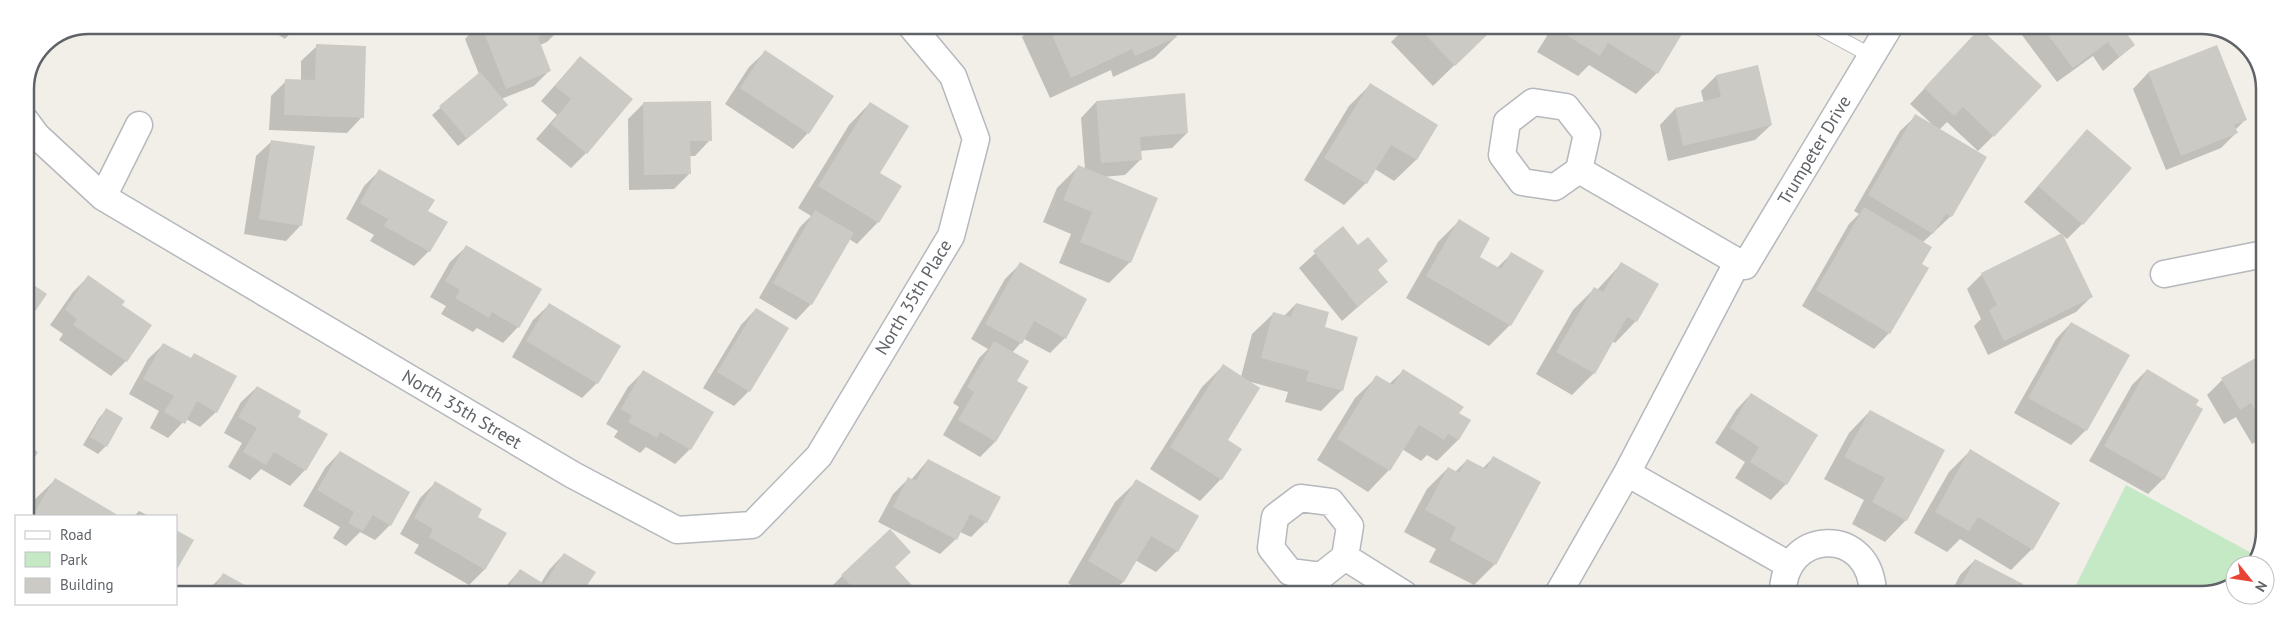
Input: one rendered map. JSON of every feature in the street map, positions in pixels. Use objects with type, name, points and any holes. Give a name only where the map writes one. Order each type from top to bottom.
[{"type":"street","name":"North 35th Place","points":[[819,456],[951,236],[976,138],[953,76],[918,34]]},
{"type":"street","name":"Trumpeter Drive","points":[[1738,261],[1745,266],[1884,34]]},
{"type":"street","points":[[103,197],[138,125]]},
{"type":"street","name":"North 35th Street","points":[[34,132],[103,197],[573,475],[677,530],[752,525],[819,456]]},
{"type":"street","points":[[1563,586],[1627,473],[1738,261],[1579,170]]},
{"type":"street","points":[[2164,274],[2256,256]]},
{"type":"street","points":[[1627,473],[1789,565]]},
{"type":"street","points":[[1783,586],[1789,565],[1801,551],[1818,544],[1836,543],[1852,550],[1866,562],[1873,578],[1873,586]]},
{"type":"street","points":[[1345,557],[1391,586]]},
{"type":"lane","points":[[1831,34],[1870,55]]},
{"type":"green space","points":[[2126,485],[2252,553],[2251,555],[2225,555],[2225,581],[2201,586],[2076,586]]},
{"type":"building","points":[[485,34],[546,34],[538,37],[551,71],[506,89]]},
{"type":"building","points":[[1052,34],[1176,34],[1177,37],[1135,56],[1132,49],[1071,78]]},
{"type":"building","points":[[1425,34],[1486,34],[1487,35],[1455,66]]},
{"type":"building","points":[[1564,34],[1682,34],[1658,74],[1608,43],[1600,56]]},
{"type":"building","points":[[1974,34],[1986,34],[2042,86],[1994,137],[1963,107],[1954,116],[1924,88]]},
{"type":"building","points":[[2047,34],[2127,34],[2135,45],[2119,57],[2108,42],[2073,68]]},
{"type":"building","points":[[316,44],[366,46],[364,118],[284,115],[285,79],[315,80]]},
{"type":"building","points":[[2217,45],[2247,120],[2234,125],[2238,133],[2181,156],[2148,72]]},
{"type":"building","points":[[765,50],[834,96],[809,134],[740,88]]},
{"type":"building","points":[[580,56],[633,99],[587,154],[551,124],[571,99],[555,86]]},
{"type":"building","points":[[1758,65],[1772,125],[1683,146],[1675,108],[1721,97],[1716,75]]},
{"type":"building","points":[[480,72],[508,105],[467,139],[439,106]]},
{"type":"building","points":[[1370,83],[1438,125],[1417,160],[1391,145],[1367,184],[1324,158]]},
{"type":"building","points":[[1185,93],[1188,133],[1140,137],[1142,160],[1101,163],[1096,101]]},
{"type":"building","points":[[711,101],[712,141],[690,141],[691,174],[644,175],[643,102]]},
{"type":"building","points":[[870,102],[909,126],[880,173],[902,186],[879,223],[818,186]]},
{"type":"building","points":[[1915,114],[1987,157],[1952,217],[1946,214],[1933,234],[1868,195]]},
{"type":"building","points":[[2087,129],[2132,168],[2083,225],[2038,186]]},
{"type":"building","points":[[271,140],[315,146],[302,226],[259,219]]},
{"type":"building","points":[[1078,165],[1158,198],[1131,263],[1080,242],[1092,212],[1063,200]]},
{"type":"building","points":[[379,169],[435,200],[428,211],[448,222],[430,252],[384,226],[388,219],[360,203]]},
{"type":"building","points":[[1864,207],[1932,247],[1922,264],[1929,268],[1890,334],[1816,290]]},
{"type":"building","points":[[815,210],[854,233],[812,305],[773,283]]},
{"type":"building","points":[[1459,219],[1490,238],[1480,257],[1501,269],[1511,252],[1544,271],[1511,326],[1426,276]]},
{"type":"building","points":[[1343,226],[1358,245],[1368,237],[1388,261],[1378,270],[1388,282],[1358,307],[1313,251]]},
{"type":"building","points":[[2062,233],[2093,297],[2004,341],[1989,310],[1997,305],[1981,273]]},
{"type":"building","points":[[466,245],[542,289],[519,328],[492,312],[489,318],[455,298],[460,290],[445,281]]},
{"type":"building","points":[[1020,262],[1087,299],[1066,339],[1034,321],[1022,344],[985,324]]},
{"type":"building","points":[[1621,262],[1659,284],[1637,322],[1627,317],[1595,374],[1556,352],[1594,287],[1603,292]]},
{"type":"building","points":[[88,275],[125,301],[122,305],[152,325],[127,362],[73,325],[77,319],[65,310]]},
{"type":"building","points":[[34,285],[47,294],[34,313]]},
{"type":"building","points":[[549,303],[621,346],[598,384],[526,341]]},
{"type":"building","points":[[1296,303],[1329,312],[1325,327],[1358,337],[1343,391],[1306,381],[1309,371],[1261,358],[1273,312],[1291,317]]},
{"type":"building","points":[[756,308],[789,328],[750,392],[717,372]]},
{"type":"building","points":[[2071,322],[2130,355],[2087,431],[2028,398]]},
{"type":"building","points":[[994,341],[1029,361],[1017,381],[1028,387],[996,442],[958,420],[974,392],[967,387]]},
{"type":"building","points":[[163,343],[191,358],[194,353],[237,376],[217,413],[197,401],[185,424],[164,412],[174,396],[143,379]]},
{"type":"building","points":[[2256,358],[2256,411],[2251,403],[2240,410],[2221,378]]},
{"type":"building","points":[[1223,364],[1260,388],[1228,440],[1242,449],[1222,480],[1170,447]]},
{"type":"building","points":[[1403,369],[1464,407],[1459,413],[1471,420],[1459,440],[1448,434],[1444,440],[1419,425],[1390,471],[1337,439],[1376,375],[1393,385]]},
{"type":"building","points":[[2147,369],[2199,400],[2196,405],[2203,409],[2164,480],[2104,446]]},
{"type":"building","points":[[643,370],[714,412],[691,450],[660,432],[657,438],[628,422],[632,416],[621,409]]},
{"type":"building","points":[[257,386],[301,411],[298,417],[328,434],[306,471],[274,452],[266,465],[243,452],[257,428],[238,417]]},
{"type":"building","points":[[1751,393],[1818,435],[1787,485],[1750,462],[1759,447],[1730,428]]},
{"type":"building","points":[[106,408],[123,418],[107,447],[90,437]]},
{"type":"building","points":[[1870,410],[1945,450],[1907,521],[1872,502],[1885,478],[1844,457]]},
{"type":"building","points":[[1970,449],[2060,503],[2033,550],[1978,517],[1969,531],[1935,512]]},
{"type":"building","points":[[34,450],[38,452],[34,459]]},
{"type":"building","points":[[340,451],[410,492],[391,526],[373,515],[363,531],[348,523],[354,512],[317,490]]},
{"type":"building","points":[[1493,456],[1541,482],[1496,565],[1450,540],[1456,527],[1425,510],[1448,467],[1459,473],[1467,459],[1486,469]]},
{"type":"building","points":[[928,459],[1001,497],[987,523],[970,514],[957,540],[893,507],[908,477],[916,481]]},
{"type":"building","points":[[55,478],[116,514],[34,515]]},
{"type":"building","points":[[1136,479],[1199,516],[1178,552],[1151,536],[1124,582],[1088,561]]},
{"type":"building","points":[[435,481],[482,509],[478,517],[507,533],[485,570],[429,537],[433,529],[414,518]]},
{"type":"building","points":[[890,529],[911,552],[895,567],[913,586],[851,586],[841,575]]},
{"type":"building","points":[[178,531],[194,540],[178,568]]},
{"type":"building","points":[[564,553],[596,572],[587,586],[509,586],[520,569],[544,584]]},
{"type":"building","points":[[1975,559],[2023,584],[2022,586],[1961,586]]},
{"type":"building","points":[[223,573],[246,586],[216,586]]}]
